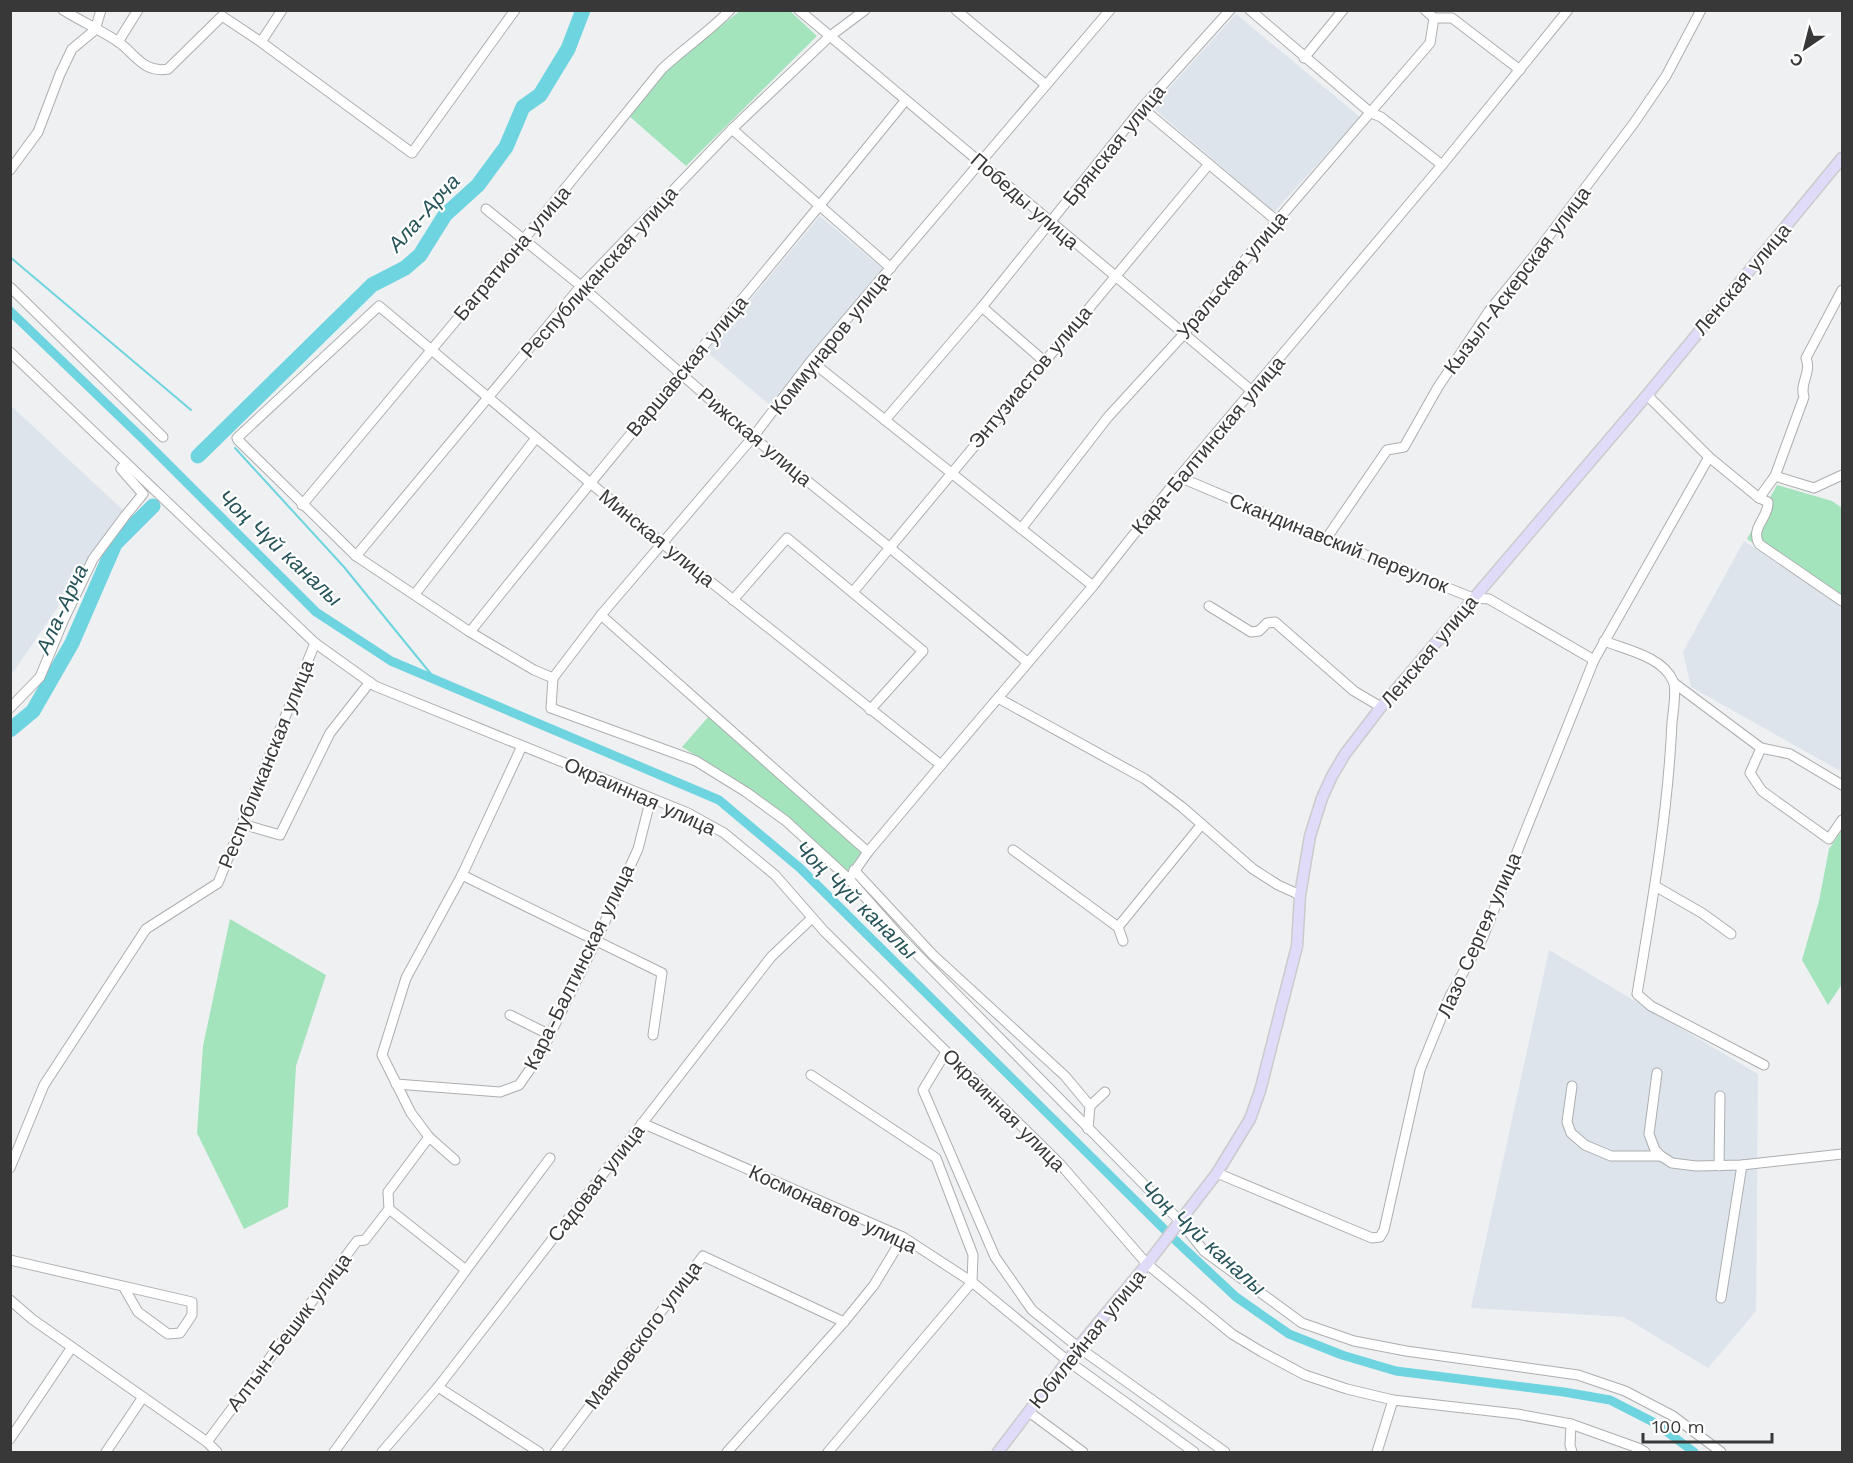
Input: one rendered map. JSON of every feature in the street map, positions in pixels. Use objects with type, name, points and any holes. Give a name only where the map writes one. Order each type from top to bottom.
[{"type":"main road","name":"Ленская улица","points":[[1178,1223],[1217,1173],[1250,1119],[1260,1091],[1297,946],[1300,895],[1310,836],[1322,798],[1345,754],[1381,707],[1647,395],[1842,158]]},
{"type":"main road","name":"Юбилейная улица","points":[[998,1452],[1078,1347],[1178,1223]]},
{"type":"street","points":[[63,10],[118,42],[147,67],[160,70],[168,69],[222,16],[412,153],[515,10]]},
{"type":"street","points":[[10,170],[38,132],[72,49],[95,30],[101,10]]},
{"type":"street","points":[[118,42],[138,10]]},
{"type":"street","points":[[261,42],[282,10]]},
{"type":"street","name":"Багратиона улица","points":[[302,505],[524,239],[662,69],[681,51],[714,28],[730,10]]},
{"type":"street","name":"Победы улица","points":[[799,10],[829,38],[982,163],[1114,277],[1252,391]]},
{"type":"street","name":"Республиканская улица","points":[[356,556],[581,286],[732,129],[829,38],[865,10]]},
{"type":"street","points":[[956,10],[1046,85]]},
{"type":"street","name":"Коммунаров улица","points":[[553,678],[601,615],[753,437],[812,361],[1110,10]]},
{"type":"street","name":"Брянская улица","points":[[885,420],[982,307],[1142,108],[1230,10]]},
{"type":"street","points":[[1250,10],[1371,113],[1381,117],[1442,165]]},
{"type":"street","points":[[1304,58],[1343,10]]},
{"type":"street","points":[[1425,10],[1434,18],[1452,18],[1520,70]]},
{"type":"street","name":"Кара-Балтинская улица","points":[[849,879],[868,852],[1093,586],[1179,477],[1442,165],[1568,10]]},
{"type":"street","name":"Кызыл-Аскерская улица","points":[[1326,539],[1387,450],[1404,447],[1438,387],[1489,311],[1634,123],[1666,76],[1701,10]]},
{"type":"street","name":"Уральская улица","points":[[1021,529],[1108,417],[1183,335],[1276,221],[1430,43],[1434,18]]},
{"type":"street","name":"Варшавская улица","points":[[470,632],[589,483],[681,375],[905,101]]},
{"type":"street","points":[[1142,108],[1276,221]]},
{"type":"street","points":[[732,129],[891,268]]},
{"type":"street","name":"Энтузиастов улица","points":[[853,592],[950,472],[1209,165]]},
{"type":"street","name":"Рижская улица","points":[[486,209],[581,286],[753,437],[1027,662]]},
{"type":"street","points":[[10,287],[164,437]]},
{"type":"street","points":[[1759,498],[1775,476],[1804,397],[1802,391],[1809,366],[1806,358],[1842,290]]},
{"type":"street","name":"Минская улица","points":[[302,505],[237,438],[379,306],[662,543],[941,765]]},
{"type":"street","points":[[982,307],[1044,361]]},
{"type":"street","name":"Окраинная улица","points":[[10,352],[315,643],[375,686],[688,813],[724,833],[775,875],[812,918],[1061,1165],[1148,1262],[1232,1334],[1305,1375],[1347,1389],[1393,1400],[1517,1414],[1571,1424],[1645,1452]]},
{"type":"street","points":[[812,361],[1093,586]]},
{"type":"street","points":[[1647,395],[1709,457],[1767,502],[1768,507],[1757,526],[1756,540],[1759,544],[1842,601]]},
{"type":"street","points":[[415,594],[536,438]]},
{"type":"street","name":"Лазо Сергея улица","points":[[1217,1173],[1372,1238],[1380,1237],[1384,1230],[1420,1070],[1450,996],[1483,937],[1594,660],[1709,457]]},
{"type":"street","points":[[10,708],[40,677],[64,619],[93,559],[143,494],[121,469],[126,463]]},
{"type":"street","points":[[1775,476],[1814,488],[1842,476]]},
{"type":"street","name":"Скандинавский переулок","points":[[1179,477],[1473,598],[1490,599],[1594,660]]},
{"type":"street","points":[[302,505],[356,556],[470,632],[534,670],[553,678],[551,708],[696,761],[746,792],[786,821],[849,879],[902,939],[1204,1251],[1302,1323],[1354,1341],[1406,1351],[1578,1375],[1625,1391],[1673,1416],[1721,1452]]},
{"type":"street","points":[[733,600],[787,538],[922,651],[870,710]]},
{"type":"street","points":[[1209,606],[1251,632],[1259,631],[1267,623],[1275,622],[1354,691],[1381,707]]},
{"type":"street","points":[[601,615],[868,852]]},
{"type":"street","points":[[1604,641],[1651,660],[1664,668],[1674,683],[1761,748],[1790,754],[1842,785]]},
{"type":"street","name":"Республиканская улица","points":[[10,1168],[44,1085],[146,928],[218,883],[315,643]]},
{"type":"street","points":[[242,824],[280,835],[330,733],[370,682]]},
{"type":"street","points":[[1674,683],[1671,759],[1637,994],[1651,1006],[1764,1065]]},
{"type":"street","points":[[998,698],[1145,779],[1202,824],[1253,869],[1278,885],[1300,895]]},
{"type":"street","points":[[455,1160],[429,1137],[411,1113],[382,1055],[406,978],[462,875],[522,746]]},
{"type":"street","points":[[1761,748],[1750,773],[1762,791],[1829,839],[1842,820]]},
{"type":"street","name":"Кара-Балтинская улица","points":[[396,1084],[500,1092],[519,1085],[540,1054],[596,941],[638,849],[651,798]]},
{"type":"street","points":[[1118,927],[1202,824]]},
{"type":"street","points":[[1013,850],[1118,927],[1123,941]]},
{"type":"street","points":[[854,870],[933,955],[1065,1076],[1090,1106]]},
{"type":"street","points":[[462,875],[662,973],[653,1035]]},
{"type":"street","points":[[1654,886],[1731,934]]},
{"type":"street","name":"Садовая улица","points":[[382,1452],[438,1387],[771,957],[812,918]]},
{"type":"street","points":[[510,1015],[550,1035]]},
{"type":"street","points":[[946,1052],[923,1090],[995,1257],[1032,1310],[1078,1347],[1225,1452]]},
{"type":"street","points":[[1657,1073],[1649,1134],[1655,1150],[1672,1163],[1696,1166],[1742,1165],[1842,1154]]},
{"type":"street","points":[[811,1075],[936,1158],[973,1256],[972,1282],[828,1452]]},
{"type":"street","points":[[1572,1086],[1567,1122],[1571,1133],[1585,1144],[1611,1156],[1660,1156]]},
{"type":"street","points":[[1088,1129],[1090,1106],[1105,1092]]},
{"type":"street","points":[[1719,1166],[1720,1096]]},
{"type":"street","name":"Космонавтов улица","points":[[642,1123],[903,1237],[972,1282],[1068,1361],[1194,1452]]},
{"type":"street","name":"Алтын-Бешик улица","points":[[207,1442],[357,1240],[365,1240],[389,1209],[388,1192],[429,1137]]},
{"type":"street","points":[[334,1452],[550,1158]]},
{"type":"street","points":[[1721,1298],[1742,1165]]},
{"type":"street","points":[[389,1209],[466,1270]]},
{"type":"street","points":[[727,1452],[844,1322],[874,1285],[903,1237]]},
{"type":"street","name":"Маяковского улица","points":[[555,1452],[703,1256],[844,1322]]},
{"type":"street","points":[[10,1260],[123,1286],[192,1302],[192,1315],[180,1333],[168,1334],[138,1312],[123,1286]]},
{"type":"street","points":[[10,1300],[32,1319],[207,1442],[217,1452]]},
{"type":"street","points":[[10,1439],[72,1347]]},
{"type":"street","points":[[438,1387],[539,1452]]},
{"type":"street","points":[[106,1452],[142,1397]]},
{"type":"street","points":[[1377,1452],[1393,1400]]},
{"type":"street","points":[[1029,1412],[1079,1451]]},
{"type":"street","points":[[1571,1424],[1572,1452]]},
{"type":"shaded area","points":[[1236,14],[1360,117],[1274,212],[1152,107]]},
{"type":"shaded area","points":[[820,216],[883,269],[770,405],[707,352]]},
{"type":"shaded area","points":[[10,405],[124,511],[11,675],[10,675]]},
{"type":"shaded area","points":[[1744,541],[1842,607],[1842,772],[1691,687],[1683,652]]},
{"type":"shaded area","points":[[1549,950],[1758,1074],[1756,1311],[1708,1368],[1624,1317],[1471,1308]]},
{"type":"green space","points":[[740,11],[790,11],[817,36],[686,166],[628,115],[670,65]]},
{"type":"green space","points":[[1777,485],[1832,501],[1842,508],[1842,603],[1747,539]]},
{"type":"green space","points":[[709,716],[862,852],[847,871],[789,817],[682,747]]},
{"type":"green space","points":[[1842,830],[1842,984],[1828,1005],[1802,960],[1819,901],[1829,849]]},
{"type":"green space","points":[[230,919],[326,975],[296,1066],[288,1207],[244,1229],[197,1133],[203,1046]]},
{"type":"waterway","name":"Ала-Арча","points":[[198,456],[372,285],[405,268],[420,255],[445,215],[478,185],[506,147],[523,107],[540,95],[568,49],[583,10]]},
{"type":"waterway","points":[[10,257],[191,410]]},
{"type":"waterway","name":"Чоң Чүй каналы","points":[[10,311],[143,439],[316,612],[391,661],[719,800],[800,868],[1174,1239],[1236,1297],[1289,1334],[1342,1355],[1396,1371],[1610,1400],[1655,1423],[1694,1452]]},
{"type":"waterway","points":[[235,448],[344,567],[435,679]]},
{"type":"waterway","name":"Ала-Арча","points":[[10,730],[33,711],[72,643],[115,544],[153,506]]}]
